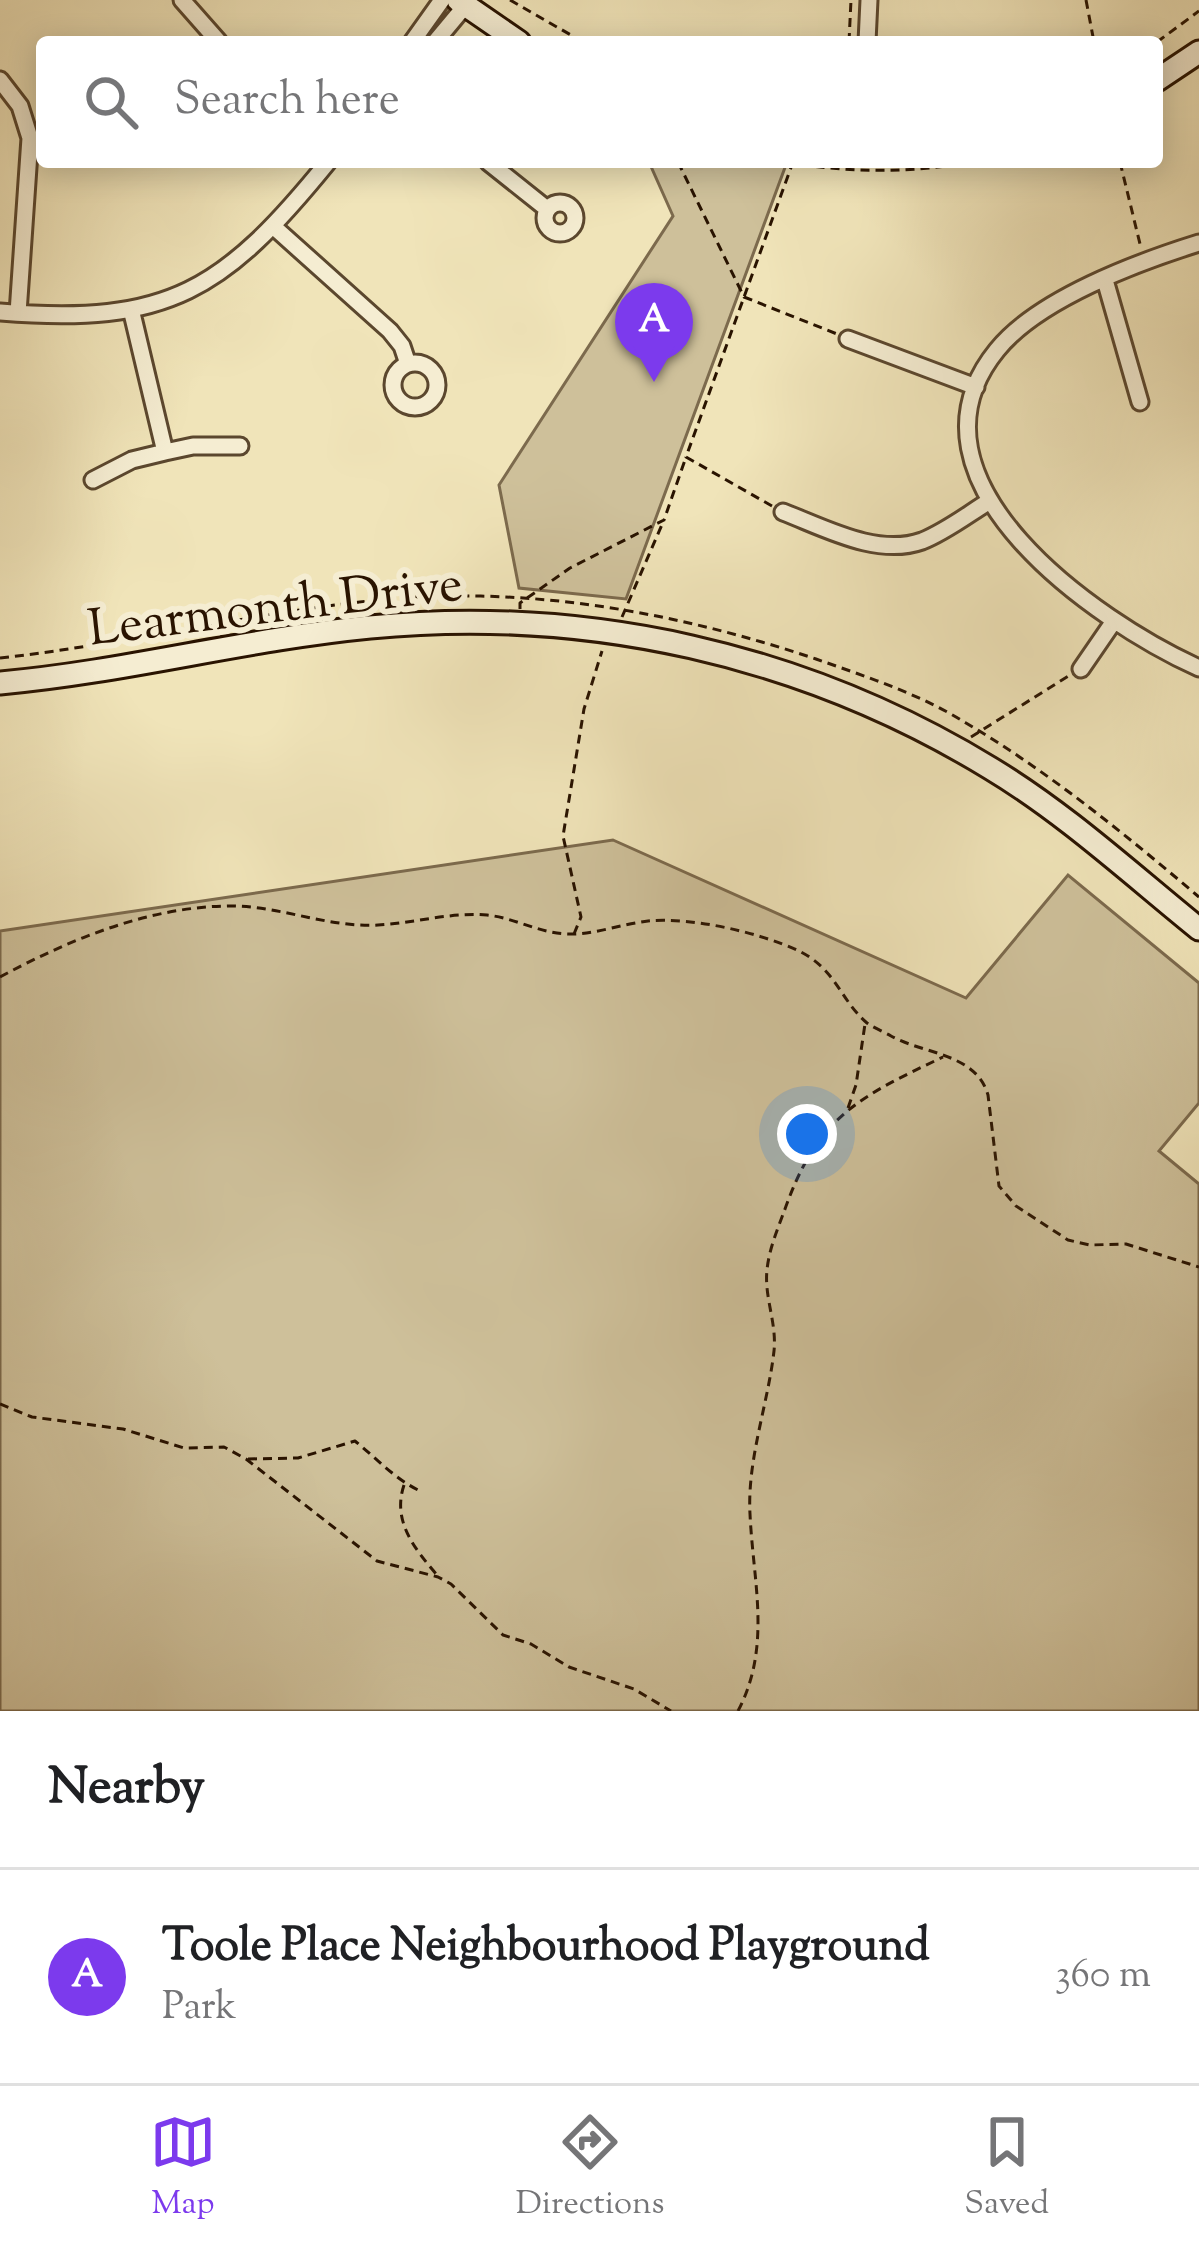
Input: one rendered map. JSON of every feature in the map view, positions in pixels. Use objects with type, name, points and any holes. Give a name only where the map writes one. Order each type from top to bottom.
[{"type":"street","points":[[182,0],[214,36]]},
{"type":"street","points":[[416,36],[442,0]]},
{"type":"street","points":[[867,36],[869,0]]},
{"type":"street","points":[[439,36],[462,3],[510,36]]},
{"type":"street","points":[[1163,76],[1199,52]]},
{"type":"street","points":[[0,80],[20,106],[30,138],[18,314]]},
{"type":"street","points":[[0,312],[78,316],[131,308],[201,285],[236,263],[274,227],[322,168]]},
{"type":"street","points":[[496,168],[547,209]]},
{"type":"street","points":[[274,227],[391,331],[409,364]]},
{"type":"street","points":[[1199,243],[1105,280],[1016,331],[997,350],[976,387],[970,443],[988,502],[1034,555],[1114,621],[1199,668]]},
{"type":"street","points":[[1105,280],[1140,402]]},
{"type":"street","points":[[131,308],[165,452]]},
{"type":"street","points":[[848,339],[976,387]]},
{"type":"street","points":[[93,480],[132,460],[165,452],[193,446],[240,446]]},
{"type":"street","points":[[783,512],[856,540],[891,546],[924,540],[988,502]]},
{"type":"street","name":"Learmonth Drive","points":[[0,683],[363,627],[468,621],[522,611],[668,640],[784,671],[856,699],[954,747],[1037,800],[1199,929]]},
{"type":"street","points":[[1081,669],[1114,621]]},
{"type":"path","points":[[510,0],[573,36]]},
{"type":"path","points":[[849,36],[851,0]]},
{"type":"path","points":[[1086,0],[1093,36]]},
{"type":"path","points":[[1163,38],[1199,11]]},
{"type":"path","points":[[681,168],[745,297],[848,339]]},
{"type":"path","points":[[574,935],[581,917],[563,836],[584,709],[603,650],[664,520],[791,168]]},
{"type":"path","points":[[843,168],[928,168]]},
{"type":"path","points":[[1122,168],[1145,262]]},
{"type":"path","points":[[686,457],[783,512]]},
{"type":"path","points":[[522,611],[609,546],[664,520]]},
{"type":"path","points":[[0,658],[101,647],[378,600],[480,597],[522,611],[626,609],[726,629],[885,682],[979,732],[1128,837],[1199,897]]},
{"type":"path","points":[[954,747],[1081,669]]},
{"type":"path","points":[[0,977],[56,947],[104,929],[151,916],[226,905],[334,923],[378,925],[457,914],[493,916],[548,933],[574,935],[677,919],[797,950],[824,968],[866,1022],[901,1042],[970,1067],[985,1082],[999,1186],[1016,1206],[1068,1240],[1126,1244],[1199,1268]]},
{"type":"path","points":[[847,1110],[866,1022]]},
{"type":"path","points":[[738,1711],[748,1693],[761,1634],[749,1504],[777,1329],[766,1274],[799,1169],[811,1148],[847,1110],[887,1084],[946,1056]]},
{"type":"path","points":[[0,1404],[32,1417],[123,1429],[184,1448],[224,1447],[377,1561],[452,1584],[503,1635],[531,1644],[568,1667],[634,1689],[671,1711]]},
{"type":"path","points":[[246,1459],[298,1458],[355,1441],[404,1484],[418,1490]]},
{"type":"path","points":[[404,1484],[400,1505],[407,1539],[438,1577]]},
{"type":"shaded area","points":[[652,168],[785,168],[626,599],[519,588],[499,485],[673,216]]},
{"type":"shaded area","points":[[613,840],[966,998],[1068,875],[1199,983],[1199,1103],[1159,1151],[1199,1184],[1199,1711],[0,1711],[0,931]]},
{"type":"place","name":"Toole Place Neighbourhood Playground","points":[[654,382]]}]
